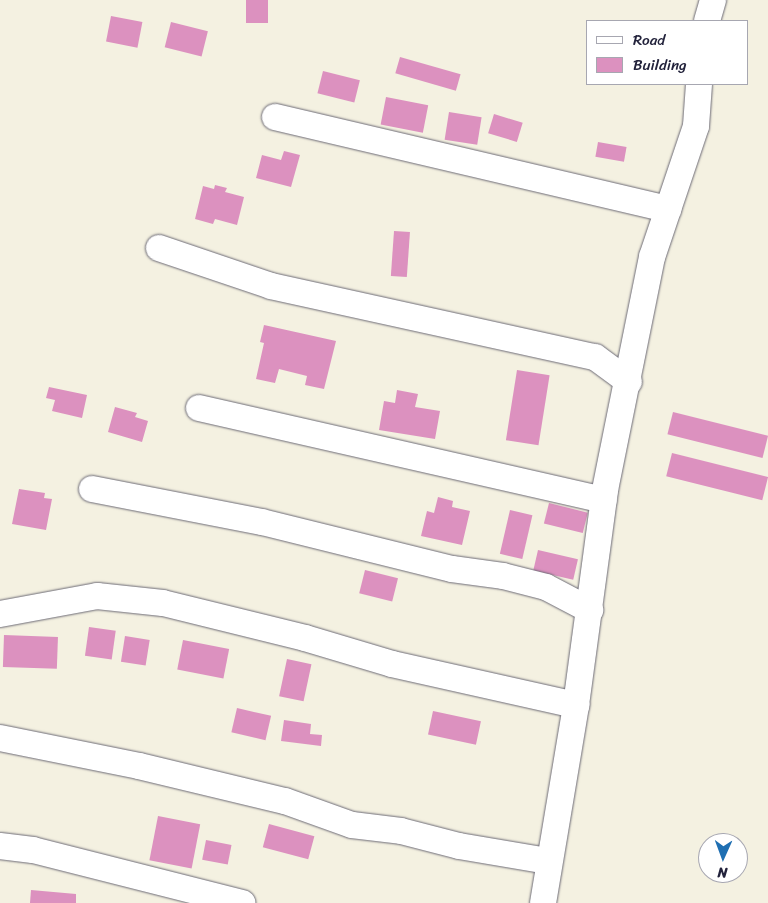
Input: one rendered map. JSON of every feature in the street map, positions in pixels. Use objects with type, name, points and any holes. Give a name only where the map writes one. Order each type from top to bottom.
[{"type":"street","points":[[707,20],[713,0]]},
{"type":"street","points":[[543,903],[548,861],[576,705],[604,500],[630,382],[652,257],[696,126],[699,85]]},
{"type":"street","points":[[275,117],[668,209]]},
{"type":"street","points":[[159,248],[271,286],[595,357],[630,382]]},
{"type":"street","points":[[199,408],[604,500]]},
{"type":"street","points":[[92,489],[262,522],[452,569],[502,576],[546,587],[590,610]]},
{"type":"street","points":[[0,614],[97,596],[163,603],[305,638],[392,664],[576,705]]},
{"type":"street","points":[[0,738],[139,766],[285,801],[352,825],[401,831],[459,846],[548,861]]},
{"type":"street","points":[[0,846],[33,850],[242,903]]},
{"type":"building","points":[[246,0],[268,0],[268,23],[246,23]]},
{"type":"building","points":[[111,16],[142,22],[137,48],[106,42]]},
{"type":"building","points":[[171,22],[208,31],[202,56],[165,47]]},
{"type":"building","points":[[400,57],[461,74],[456,91],[395,73]]},
{"type":"building","points":[[323,71],[360,80],[354,103],[317,93]]},
{"type":"building","points":[[386,97],[428,105],[423,133],[381,124]]},
{"type":"building","points":[[449,112],[482,117],[477,145],[445,140]]},
{"type":"building","points":[[494,114],[523,123],[517,142],[488,133]]},
{"type":"building","points":[[598,142],[627,147],[624,162],[595,157]]},
{"type":"building","points":[[284,151],[300,155],[291,187],[256,178],[262,155],[281,160]]},
{"type":"building","points":[[215,185],[227,188],[225,192],[244,197],[237,225],[215,219],[213,224],[195,219],[203,186],[214,189]]},
{"type":"building","points":[[394,231],[410,232],[407,277],[391,276]]},
{"type":"building","points":[[264,325],[336,341],[324,389],[305,385],[307,376],[279,369],[275,383],[256,379],[264,343],[260,342]]},
{"type":"building","points":[[517,370],[550,375],[538,445],[506,440]]},
{"type":"building","points":[[49,387],[87,395],[82,418],[52,411],[55,400],[46,398]]},
{"type":"building","points":[[397,390],[418,394],[415,407],[440,411],[435,439],[379,430],[384,401],[395,403]]},
{"type":"building","points":[[115,407],[137,413],[135,417],[148,421],[142,442],[108,432]]},
{"type":"building","points":[[673,412],[768,436],[763,458],[667,434]]},
{"type":"building","points":[[672,453],[768,477],[762,500],[666,476]]},
{"type":"building","points":[[19,489],[45,493],[44,498],[52,499],[46,530],[12,524]]},
{"type":"building","points":[[438,497],[453,501],[452,507],[470,511],[462,545],[421,536],[427,511],[434,513]]},
{"type":"building","points":[[549,503],[588,513],[583,533],[544,523]]},
{"type":"building","points":[[510,510],[532,515],[522,559],[500,554]]},
{"type":"building","points":[[538,550],[578,559],[573,580],[533,570]]},
{"type":"building","points":[[365,570],[398,578],[392,602],[359,593]]},
{"type":"building","points":[[89,627],[116,631],[112,659],[85,656]]},
{"type":"building","points":[[4,635],[58,637],[57,669],[3,667]]},
{"type":"building","points":[[125,636],[150,640],[146,666],[121,662]]},
{"type":"building","points":[[183,640],[229,649],[223,678],[177,669]]},
{"type":"building","points":[[287,659],[311,664],[304,701],[279,696]]},
{"type":"building","points":[[237,708],[271,716],[265,740],[231,732]]},
{"type":"building","points":[[433,711],[481,721],[476,745],[428,734]]},
{"type":"building","points":[[284,720],[311,724],[310,734],[322,735],[321,746],[281,741]]},
{"type":"building","points":[[158,816],[200,824],[192,868],[149,860]]},
{"type":"building","points":[[269,824],[314,836],[308,859],[263,847]]},
{"type":"building","points":[[206,840],[232,845],[228,865],[202,860]]},
{"type":"building","points":[[31,890],[76,894],[76,903],[30,903]]}]
